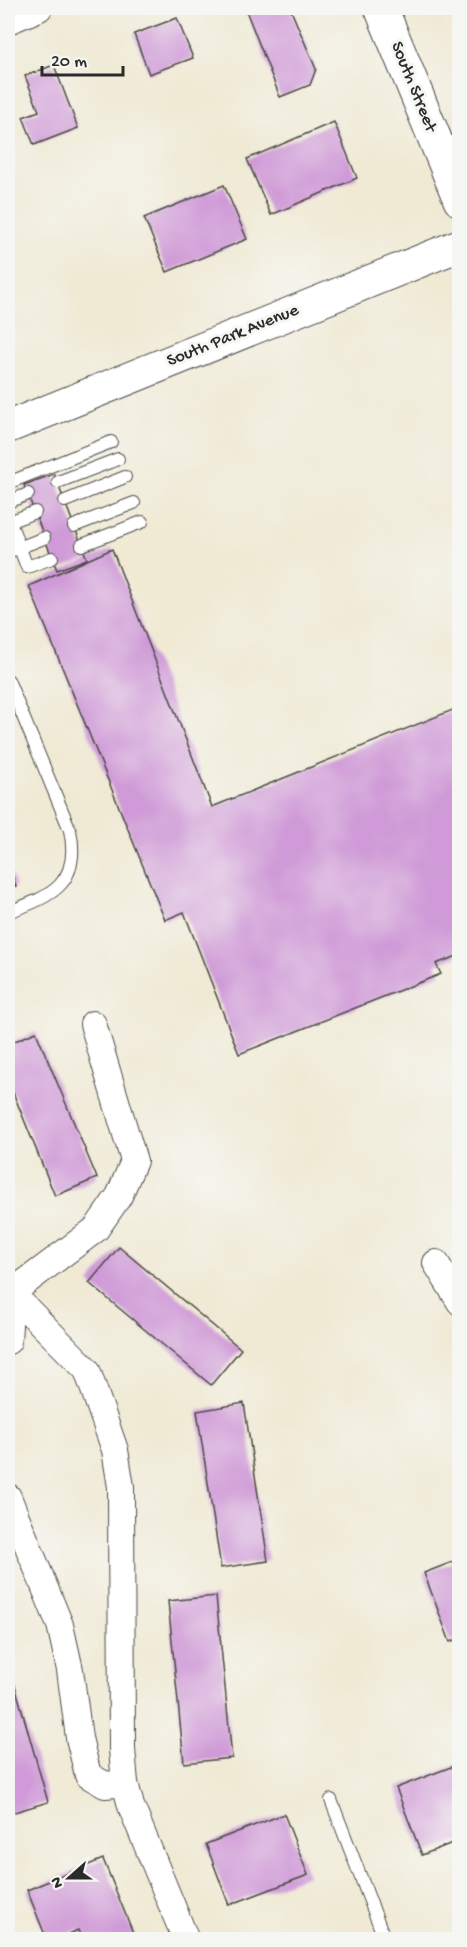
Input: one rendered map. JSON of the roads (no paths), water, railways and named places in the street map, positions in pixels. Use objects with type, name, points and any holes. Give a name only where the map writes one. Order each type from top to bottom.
[{"type":"main road","name":"South Street","points":[[381,8],[459,200]]},
{"type":"street","points":[[8,21],[39,8]]},
{"type":"street","name":"South Park Avenue","points":[[8,427],[459,245]]},
{"type":"street","points":[[9,1288],[96,1229],[119,1196],[134,1161],[93,1024]]},
{"type":"street","points":[[436,1263],[459,1302]]},
{"type":"street","points":[[8,1341],[9,1288]]},
{"type":"street","points":[[9,1288],[87,1370],[115,1450],[121,1487],[122,1749],[125,1783],[131,1806],[186,1940]]},
{"type":"street","points":[[8,1497],[60,1625],[70,1670],[78,1738],[88,1775],[105,1785],[125,1783]]},
{"type":"lane","points":[[8,483],[111,442]]},
{"type":"lane","points":[[58,482],[118,459]]},
{"type":"lane","points":[[65,501],[124,477]]},
{"type":"lane","points":[[8,502],[28,494]]},
{"type":"lane","points":[[74,526],[134,503]]},
{"type":"lane","points":[[35,512],[8,520],[14,549],[27,567],[52,558]]},
{"type":"lane","points":[[82,545],[142,522]]},
{"type":"lane","points":[[14,549],[44,538]]},
{"type":"lane","points":[[8,680],[70,830],[74,850],[68,874],[56,890],[28,905],[8,912]]},
{"type":"lane","points":[[332,1800],[385,1940]]}]
